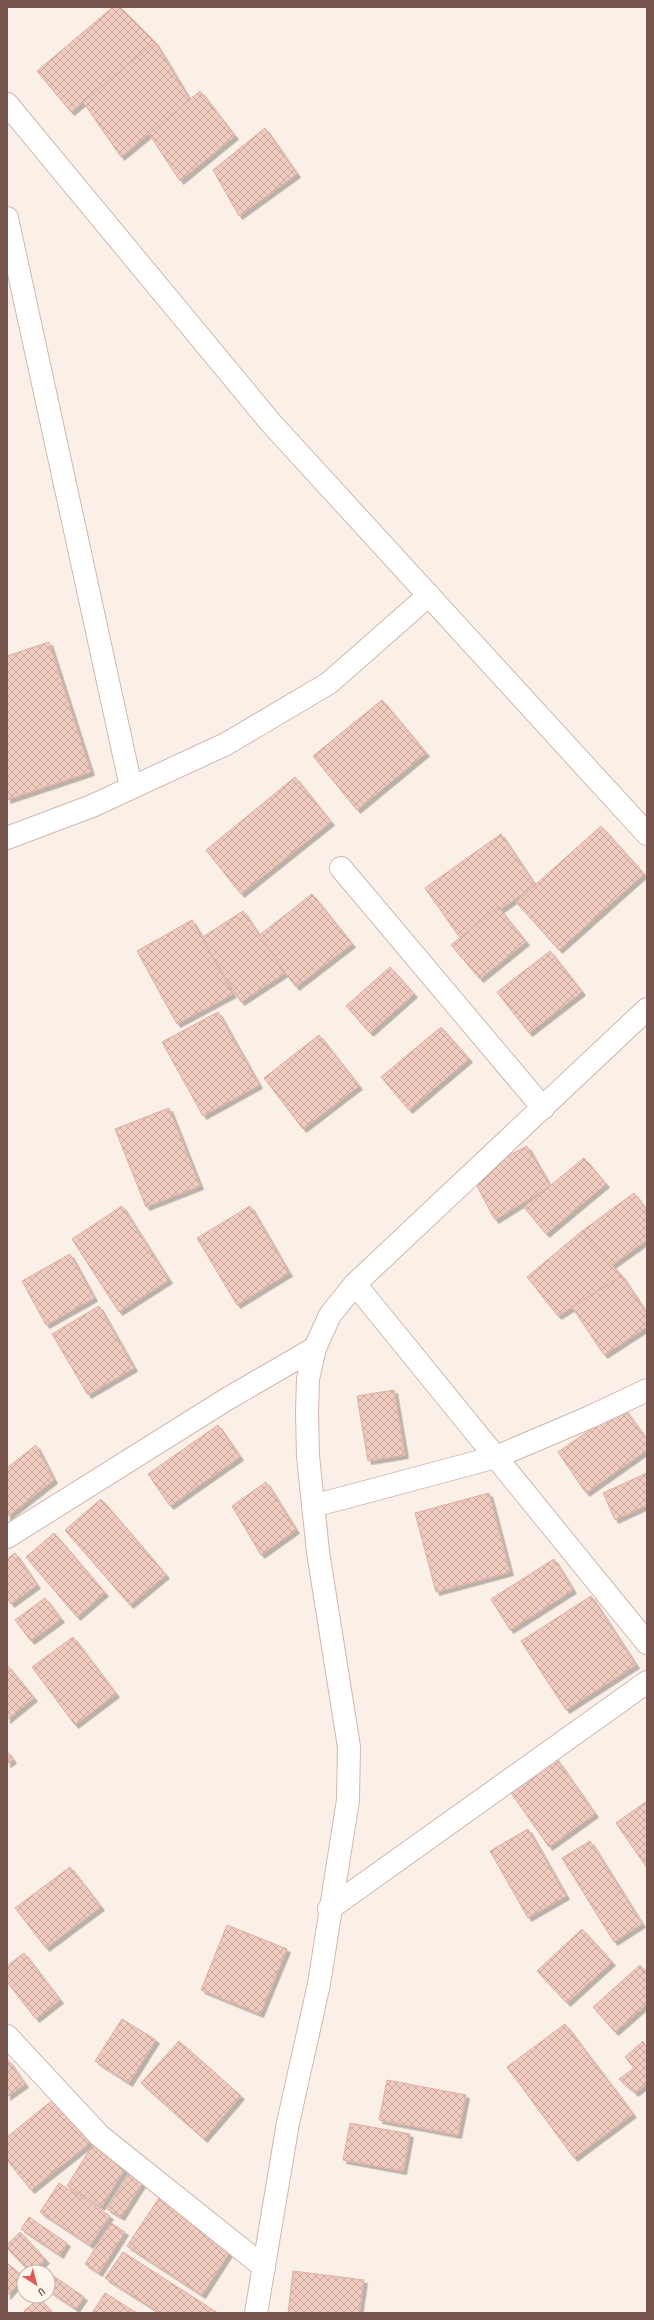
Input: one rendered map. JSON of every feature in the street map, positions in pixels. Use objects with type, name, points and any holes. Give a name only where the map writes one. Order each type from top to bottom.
[{"type":"street","points":[[7,104],[271,423],[647,834]]},
{"type":"street","points":[[7,218],[131,787]]},
{"type":"street","points":[[7,838],[92,806],[226,744],[329,683],[429,596]]},
{"type":"street","points":[[341,868],[543,1108]]},
{"type":"street","points":[[256,2313],[288,2123],[319,1984],[329,1909],[348,1800],[349,1747],[332,1639],[323,1594],[312,1506],[308,1456],[308,1379],[315,1348],[330,1315],[355,1284],[647,1010]]},
{"type":"street","points":[[355,1284],[647,1643]]},
{"type":"street","points":[[7,1537],[221,1403],[315,1348]]},
{"type":"street","points":[[312,1506],[496,1457],[590,1417],[647,1390]]},
{"type":"street","points":[[329,1909],[647,1682]]},
{"type":"street","points":[[7,2036],[100,2136],[264,2267]]},
{"type":"building","points":[[113,7],[120,7],[155,42],[71,112],[37,71]]},
{"type":"building","points":[[155,42],[190,100],[121,157],[83,102]]},
{"type":"building","points":[[200,91],[235,136],[180,181],[149,134]]},
{"type":"building","points":[[265,128],[297,174],[239,216],[213,170]]},
{"type":"building","points":[[49,642],[91,772],[7,800],[7,656]]},
{"type":"building","points":[[382,700],[426,753],[357,810],[313,756]]},
{"type":"building","points":[[295,777],[331,822],[241,894],[206,850]]},
{"type":"building","points":[[601,826],[644,874],[559,950],[516,902]]},
{"type":"building","points":[[501,834],[535,885],[460,938],[425,888]]},
{"type":"building","points":[[312,894],[352,944],[296,987],[257,937]]},
{"type":"building","points":[[498,907],[526,942],[480,979],[451,945]]},
{"type":"building","points":[[243,911],[285,973],[241,1002],[201,938]]},
{"type":"building","points":[[192,920],[233,994],[177,1024],[137,951]]},
{"type":"building","points":[[550,951],[582,992],[529,1033],[497,992]]},
{"type":"building","points":[[390,967],[414,994],[370,1033],[346,1006]]},
{"type":"building","points":[[218,1012],[259,1085],[203,1116],[162,1042]]},
{"type":"building","points":[[441,1027],[469,1059],[409,1110],[381,1077]]},
{"type":"building","points":[[319,1035],[359,1086],[303,1129],[264,1078]]},
{"type":"building","points":[[169,1108],[200,1186],[146,1207],[115,1129]]},
{"type":"building","points":[[527,1146],[550,1186],[495,1220],[471,1175]]},
{"type":"building","points":[[584,1158],[606,1184],[546,1234],[524,1207]]},
{"type":"building","points":[[634,1193],[647,1211],[647,1240],[608,1268],[582,1231]]},
{"type":"building","points":[[122,1206],[169,1280],[119,1312],[72,1239]]},
{"type":"building","points":[[250,1206],[289,1273],[237,1305],[197,1238]]},
{"type":"building","points":[[582,1231],[622,1276],[558,1316],[527,1277]]},
{"type":"building","points":[[70,1254],[94,1298],[46,1325],[22,1281]]},
{"type":"building","points":[[622,1276],[647,1314],[647,1327],[604,1355],[572,1307]]},
{"type":"building","points":[[99,1306],[134,1368],[88,1395],[52,1334]]},
{"type":"building","points":[[394,1390],[405,1455],[368,1461],[357,1396]]},
{"type":"building","points":[[623,1407],[647,1440],[647,1450],[586,1493],[558,1452]]},
{"type":"building","points":[[218,1425],[240,1457],[170,1506],[148,1474]]},
{"type":"building","points":[[36,1445],[54,1480],[7,1517],[7,1468]]},
{"type":"building","points":[[647,1473],[647,1505],[615,1520],[603,1493]]},
{"type":"building","points":[[266,1482],[296,1530],[261,1555],[232,1506]]},
{"type":"building","points":[[489,1493],[510,1572],[436,1592],[415,1513]]},
{"type":"building","points":[[101,1499],[166,1575],[130,1605],[65,1530]]},
{"type":"building","points":[[54,1533],[105,1593],[77,1617],[26,1557]]},
{"type":"building","points":[[15,1553],[37,1585],[11,1604],[7,1598],[7,1559]]},
{"type":"building","points":[[554,1559],[573,1590],[510,1630],[491,1599]]},
{"type":"building","points":[[591,1596],[636,1665],[566,1710],[521,1641]]},
{"type":"building","points":[[45,1598],[61,1619],[31,1641],[15,1620]]},
{"type":"building","points":[[73,1637],[116,1694],[75,1725],[32,1667]]},
{"type":"building","points":[[7,1665],[34,1698],[7,1720]]},
{"type":"building","points":[[7,1751],[13,1760],[7,1764]]},
{"type":"building","points":[[555,1757],[595,1814],[549,1847],[509,1790]]},
{"type":"building","points":[[647,1801],[647,1868],[616,1823]]},
{"type":"building","points":[[528,1829],[566,1896],[528,1918],[490,1851]]},
{"type":"building","points":[[590,1841],[642,1924],[614,1942],[562,1858]]},
{"type":"building","points":[[70,1867],[101,1907],[46,1948],[15,1908]]},
{"type":"building","points":[[227,1925],[287,1949],[260,2014],[201,1990]]},
{"type":"building","points":[[582,1929],[612,1962],[567,2003],[537,1971]]},
{"type":"building","points":[[24,1953],[60,2000],[36,2019],[7,1982],[7,1966]]},
{"type":"building","points":[[640,1965],[647,1974],[647,2004],[615,2032],[593,2007]]},
{"type":"building","points":[[122,2019],[156,2040],[129,2083],[95,2061]]},
{"type":"building","points":[[565,2024],[633,2114],[574,2158],[507,2067]]},
{"type":"building","points":[[179,2041],[241,2096],[204,2139],[141,2083]]},
{"type":"building","points":[[643,2041],[647,2049],[647,2084],[635,2093],[619,2079],[634,2068],[625,2057]]},
{"type":"building","points":[[8,2060],[25,2084],[7,2097],[7,2061]]},
{"type":"building","points":[[387,2080],[466,2095],[458,2135],[379,2120]]},
{"type":"building","points":[[54,2099],[90,2143],[31,2190],[7,2160],[7,2137]]},
{"type":"building","points":[[350,2123],[410,2134],[403,2171],[343,2160]]},
{"type":"building","points":[[94,2143],[128,2164],[101,2207],[67,2186]]},
{"type":"building","points":[[133,2167],[147,2176],[121,2217],[107,2209]]},
{"type":"building","points":[[59,2183],[110,2216],[90,2245],[40,2212]]},
{"type":"building","points":[[159,2198],[233,2247],[202,2295],[127,2246]]},
{"type":"building","points":[[29,2217],[67,2243],[60,2255],[21,2229]]},
{"type":"building","points":[[111,2223],[125,2232],[99,2273],[85,2264]]},
{"type":"building","points":[[20,2232],[46,2260],[42,2264],[22,2264],[7,2248],[7,2245]]},
{"type":"building","points":[[123,2252],[218,2313],[160,2313],[105,2278]]},
{"type":"building","points":[[7,2263],[16,2270],[16,2286],[7,2296]]},
{"type":"building","points":[[293,2271],[364,2280],[359,2313],[288,2313]]},
{"type":"building","points":[[56,2278],[84,2297],[76,2309],[56,2295]]},
{"type":"building","points":[[105,2293],[137,2313],[92,2313]]},
{"type":"building","points":[[32,2304],[45,2304],[53,2313],[26,2313],[24,2311]]}]
